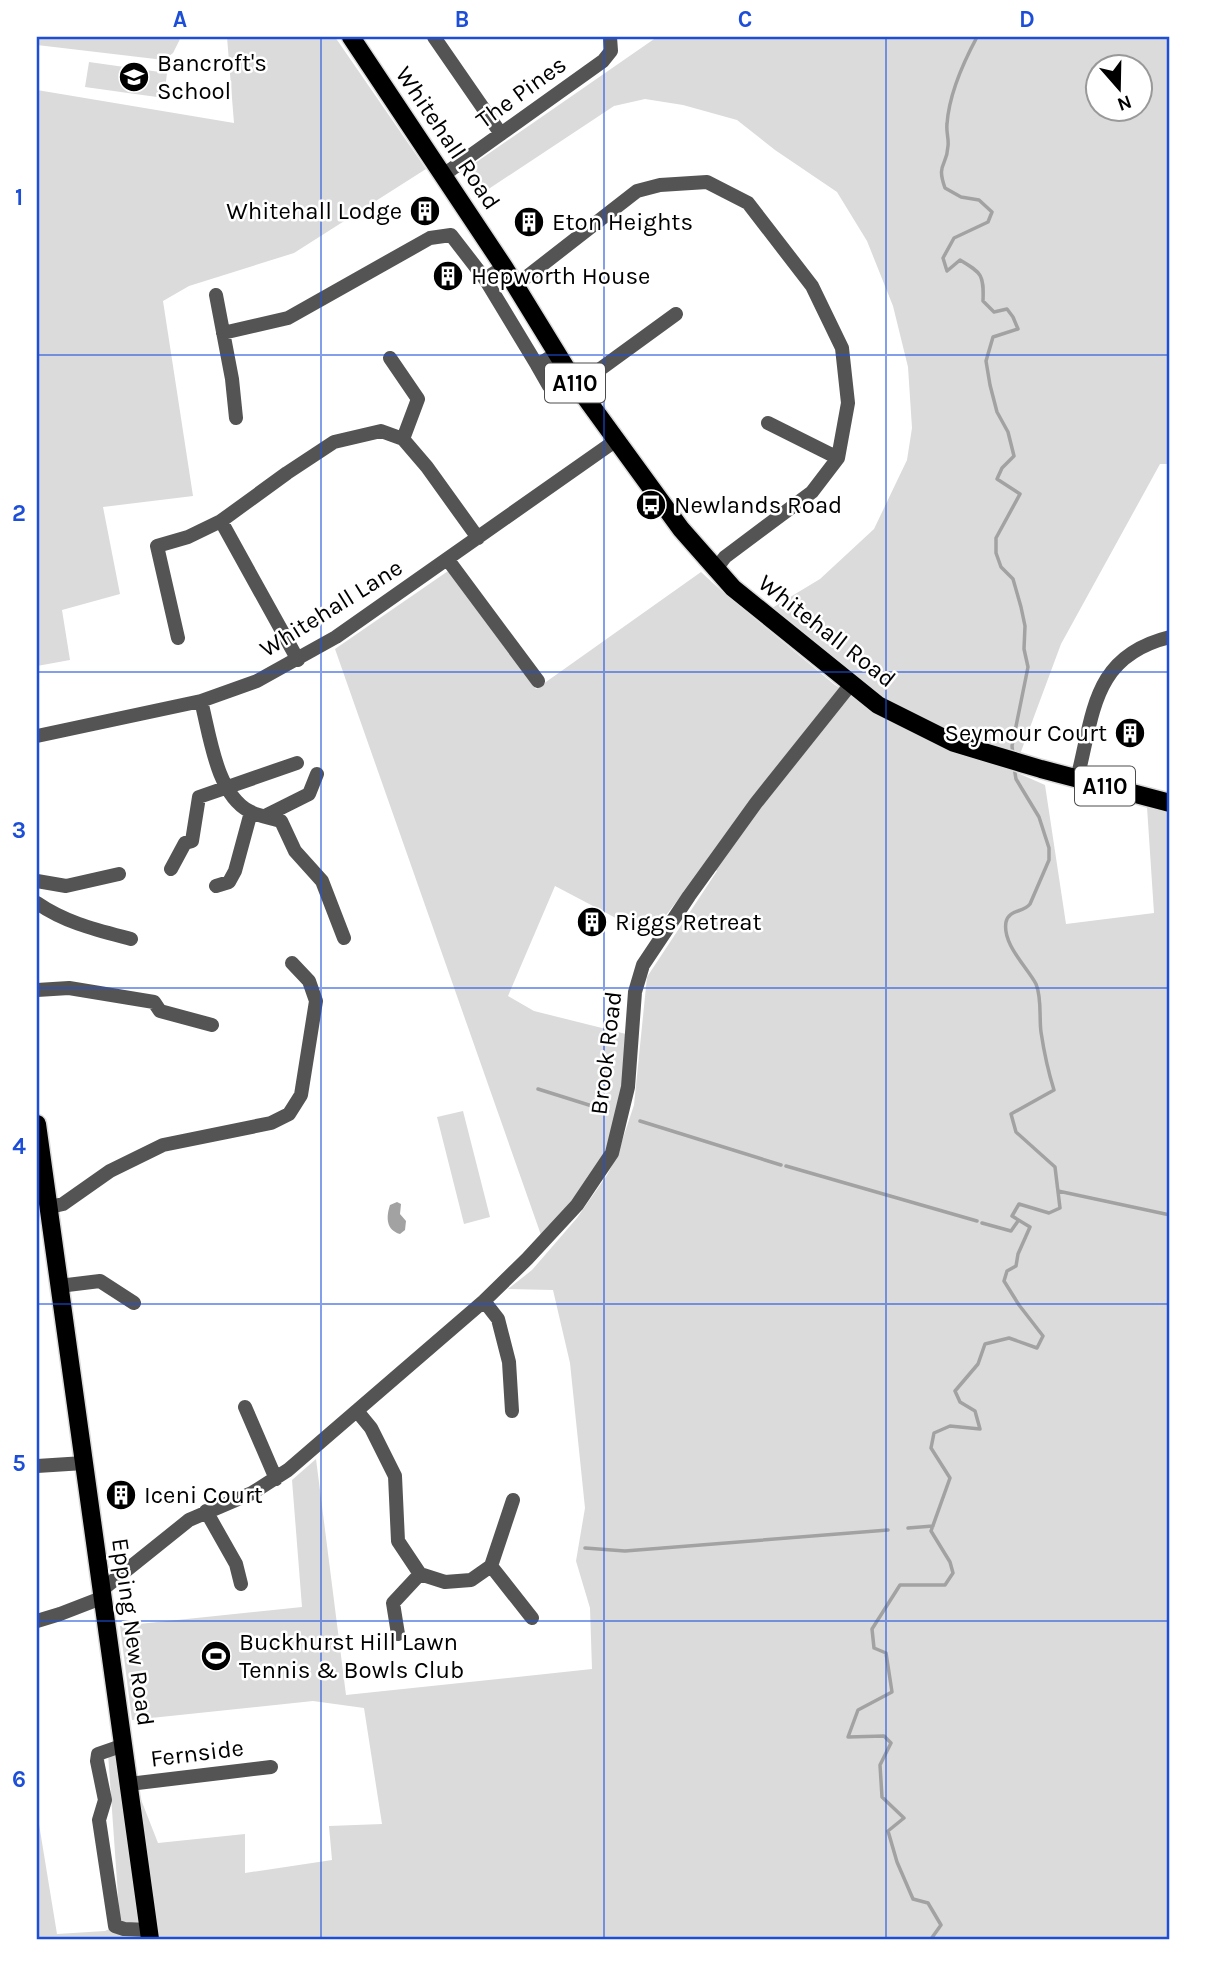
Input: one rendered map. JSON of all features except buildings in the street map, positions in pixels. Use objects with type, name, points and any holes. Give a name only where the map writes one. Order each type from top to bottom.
[{"type":"main road","name":"Whitehall Road","points":[[351,37],[504,267],[577,387],[681,529],[715,570],[743,596],[878,705],[954,743],[1170,803]]},
{"type":"main road","name":"Epping New Road","points":[[37,1124],[150,1935]]},
{"type":"street","points":[[434,37],[501,134]]},
{"type":"street","name":"The Pines","points":[[442,176],[603,61],[611,51],[610,37]]},
{"type":"street","points":[[514,286],[637,191],[660,185],[707,182],[748,203],[812,286],[842,348],[848,403],[838,458],[812,492],[724,557],[715,570]]},
{"type":"street","name":"Whitehall Road","points":[[223,333],[288,318],[430,238],[451,235],[485,279],[549,386]]},
{"type":"street","points":[[485,279],[504,267]]},
{"type":"street","points":[[216,295],[232,380],[236,418]]},
{"type":"street","points":[[577,387],[676,314]]},
{"type":"street","points":[[537,365],[556,354]]},
{"type":"street","points":[[390,358],[418,400],[403,439]]},
{"type":"street","points":[[768,423],[838,458]]},
{"type":"street","points":[[178,638],[157,546],[188,537],[221,521],[334,442],[381,431],[403,439],[427,467],[478,538]]},
{"type":"street","name":"Whitehall Lane","points":[[37,736],[201,701],[257,681],[336,637],[615,441]]},
{"type":"street","points":[[221,521],[298,660]]},
{"type":"street","points":[[448,560],[537,681]]},
{"type":"street","points":[[1077,779],[1099,691],[1108,675],[1119,661],[1138,648],[1170,637]]},
{"type":"street","name":"Brook Road","points":[[37,1620],[60,1614],[103,1593],[189,1520],[252,1493],[276,1479],[484,1301],[577,1205],[612,1153],[628,1087],[635,992],[643,965],[689,895],[757,803],[851,684]]},
{"type":"street","points":[[201,701],[221,777],[237,802],[258,814],[281,821],[295,851],[322,881],[344,938]]},
{"type":"street","points":[[171,869],[185,843],[192,841],[199,797],[298,763]]},
{"type":"street","points":[[216,886],[229,883],[258,814],[309,794],[317,774]]},
{"type":"street","points":[[37,881],[66,886],[119,874]]},
{"type":"street","points":[[37,903],[56,916],[91,929],[131,939]]},
{"type":"street","points":[[50,1207],[63,1204],[110,1171],[163,1145],[271,1123],[289,1114],[301,1095],[316,1001],[309,981],[292,963]]},
{"type":"street","points":[[37,990],[69,988],[154,1002],[160,1012],[212,1025]]},
{"type":"street","points":[[60,1286],[100,1281],[134,1303]]},
{"type":"street","points":[[484,1301],[498,1319],[509,1362],[512,1411]]},
{"type":"street","points":[[244,1407],[276,1479]]},
{"type":"street","points":[[357,1411],[371,1427],[395,1476],[398,1541],[420,1574],[445,1582],[471,1580],[491,1566],[513,1500]]},
{"type":"street","points":[[37,1451],[37,1466],[84,1463]]},
{"type":"street","points":[[206,1511],[236,1564],[241,1584]]},
{"type":"street","points":[[491,1566],[532,1618]]},
{"type":"street","points":[[398,1634],[393,1603],[420,1574]]},
{"type":"street","points":[[124,1745],[98,1754],[105,1800],[99,1820],[115,1926],[150,1935]]},
{"type":"street","name":"Fernside","points":[[129,1784],[271,1767]]},
{"type":"shaded area","points":[[37,37],[180,39],[173,53],[164,60],[37,45]]},
{"type":"shaded area","points":[[227,37],[335,37],[426,169],[294,253],[189,286],[163,301],[193,496],[103,507],[120,594],[62,610],[70,660],[37,666],[37,90],[234,123]]},
{"type":"shaded area","points":[[657,37],[1170,37],[1170,464],[1160,464],[1061,644],[1019,757],[963,743],[886,704],[772,608],[820,579],[874,529],[907,460],[912,428],[908,367],[893,306],[867,241],[837,192],[775,150],[737,120],[683,105],[645,99],[614,106],[481,194],[465,170]]},
{"type":"shaded area","points":[[89,62],[167,73],[164,98],[85,87]]},
{"type":"shaded area","points":[[451,569],[536,689],[701,572],[835,685],[880,713],[1045,785],[1066,924],[1154,913],[1147,807],[1170,813],[1170,1939],[37,1939],[37,1812],[57,1934],[105,1931],[120,1924],[108,1753],[122,1751],[158,1843],[245,1834],[245,1873],[332,1860],[329,1826],[382,1824],[364,1708],[313,1701],[132,1720],[120,1626],[302,1607],[292,1480],[316,1459],[346,1695],[592,1669],[590,1608],[576,1561],[585,1508],[570,1363],[553,1290],[508,1289],[532,1270],[577,1218],[617,1156],[634,1105],[647,977],[717,871],[707,862],[650,936],[555,886],[508,996],[534,1011],[626,1034],[624,1084],[604,1158],[571,1203],[541,1235],[335,649]]},
{"type":"shaded area","points":[[463,1111],[490,1217],[464,1224],[437,1117]]},
{"type":"shaded area","points":[[397,1202],[401,1204],[400,1214],[406,1221],[405,1230],[400,1234],[392,1229],[388,1218],[390,1205]]},
{"type":"waterway","points":[[977,37],[962,68],[948,113],[948,143],[942,174],[945,188],[961,197],[979,200],[992,212],[988,222],[954,238],[943,258],[947,271],[960,260],[973,268],[982,280],[983,301],[994,312],[1007,309],[1018,329],[993,337],[986,361],[997,412],[1008,432],[1014,456],[1002,468],[997,479],[1020,494],[996,538],[996,553],[1001,567],[1013,579],[1025,626],[1024,649],[1028,667],[1012,746],[1013,756]]},
{"type":"waterway","points":[[931,1939],[941,1925],[928,1903],[913,1899],[897,1862],[888,1831],[904,1818],[882,1797],[880,1765],[891,1743],[884,1736],[848,1737],[858,1710],[892,1692],[886,1653],[874,1648],[872,1629],[900,1585],[945,1585],[953,1573],[950,1562],[931,1531],[950,1478],[931,1448],[934,1433],[950,1426],[980,1429],[975,1411],[960,1402],[955,1391],[978,1364],[985,1344],[1009,1338],[1037,1348],[1043,1336],[1004,1281],[1007,1271],[1016,1266],[1018,1254],[1030,1227],[1012,1216],[1019,1204],[1049,1213],[1060,1208],[1055,1167],[1016,1132],[1011,1114],[1054,1090],[1042,1039],[1038,990],[1011,947],[1006,930],[1010,915],[1030,904],[1049,860],[1049,848],[1039,817],[1016,779],[1014,767]]},
{"type":"waterway","points":[[538,1089],[608,1111]]},
{"type":"waterway","points":[[640,1121],[781,1165]]},
{"type":"waterway","points":[[786,1166],[977,1221]]},
{"type":"waterway","points":[[1058,1191],[1170,1215]]},
{"type":"waterway","points":[[982,1223],[1011,1231],[1018,1221]]},
{"type":"waterway","points":[[908,1528],[933,1526]]},
{"type":"waterway","points":[[585,1548],[625,1551],[888,1530]]},
{"type":"place","name":"Bancroft's School","points":[[134,77]]},
{"type":"place","name":"Whitehall Lodge","points":[[425,211]]},
{"type":"place","name":"Eton Heights","points":[[529,222]]},
{"type":"place","name":"Hepworth House","points":[[448,276]]},
{"type":"place","name":"Newlands Road","points":[[651,505]]},
{"type":"place","name":"Seymour Court","points":[[1130,733]]},
{"type":"place","name":"Riggs Retreat","points":[[592,922]]},
{"type":"place","name":"Iceni Court","points":[[121,1495]]},
{"type":"place","name":"Buckhurst Hill Lawn Tennis & Bowls Club","points":[[216,1656]]}]
